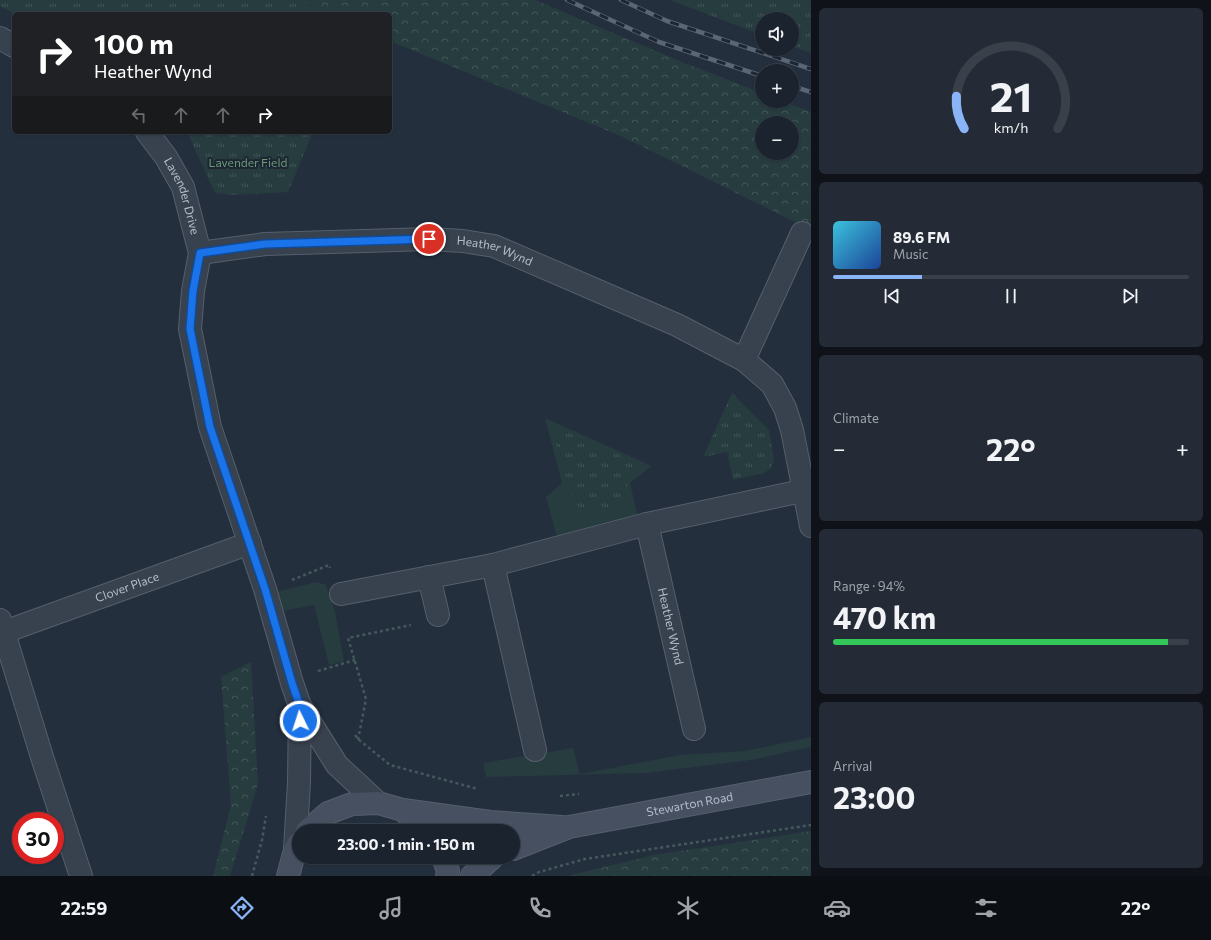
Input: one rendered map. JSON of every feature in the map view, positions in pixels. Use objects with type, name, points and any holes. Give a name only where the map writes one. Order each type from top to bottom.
[{"type":"main road","name":"Stewarton Road","points":[[520,846],[570,827],[811,782]]},
{"type":"main road","name":"Stewarton Road","points":[[315,824],[328,813],[352,804],[378,803],[403,810],[490,822],[570,827]]},
{"type":"main road","name":"Stewarton Road","points":[[403,810],[417,824]]},
{"type":"main road","points":[[288,875],[292,863]]},
{"type":"main road","points":[[446,864],[448,871],[447,876]]},
{"type":"main road","points":[[472,876],[485,864]]},
{"type":"street","points":[[0,38],[12,45]]},
{"type":"street","name":"Lavender Drive","points":[[149,134],[166,157],[183,187],[200,253],[193,291],[190,329],[210,427],[265,589],[292,683],[300,706],[337,765],[378,803]]},
{"type":"street","points":[[744,360],[802,233]]},
{"type":"street","name":"Heather Wynd","points":[[200,253],[265,244],[429,239],[463,241],[494,246],[677,325],[744,360],[772,384],[785,408],[792,430],[807,490],[811,526]]},
{"type":"street","points":[[341,594],[493,565],[648,524],[807,490]]},
{"type":"street","name":"Heather Wynd","points":[[648,524],[694,729]]},
{"type":"street","name":"Clover Place","points":[[81,876],[42,757],[2,626],[250,543]]},
{"type":"street","points":[[493,565],[535,750]]},
{"type":"street","points":[[429,577],[438,615]]},
{"type":"street","name":"Lavender Drive","points":[[298,824],[300,782],[300,706]]},
{"type":"path","points":[[265,589],[282,584],[329,565],[341,594]]},
{"type":"path","points":[[358,739],[366,699],[348,638],[434,620],[438,615]]},
{"type":"path","points":[[317,671],[355,660]]},
{"type":"path","points":[[532,876],[539,872],[585,859],[811,825]]},
{"type":"green space","points":[[0,0],[299,0],[325,12],[12,12],[0,6]]},
{"type":"green space","points":[[299,0],[535,0],[687,64],[755,90],[755,108],[799,107],[811,112],[811,228],[809,229],[623,137],[392,42],[392,12],[324,12]]},
{"type":"green space","points":[[670,0],[811,0],[811,53],[799,49],[799,12],[755,12],[755,32]]},
{"type":"green space","name":"Lavender Field","points":[[188,134],[312,134],[288,192],[234,195],[215,193]]},
{"type":"green space","points":[[732,393],[769,430],[774,459],[771,468],[764,473],[733,480],[727,452],[703,457]]},
{"type":"green space","points":[[545,418],[652,466],[630,483],[638,518],[557,537],[546,497],[562,483]]},
{"type":"green space","points":[[550,425],[646,466],[626,482],[631,502],[578,515]]},
{"type":"green space","points":[[317,582],[326,585],[335,612],[344,661],[329,665],[314,605],[283,611],[276,592]]},
{"type":"green space","points":[[251,662],[258,784],[230,876],[213,876],[231,805],[221,677]]},
{"type":"green space","points":[[811,737],[811,747],[751,760],[646,773],[486,777],[483,763],[573,748],[580,774],[680,755],[745,751]]},
{"type":"green space","points":[[811,831],[811,875],[807,876],[567,876],[654,855]]},
{"type":"railway","points":[[567,0],[659,42],[755,74]]},
{"type":"railway","points":[[621,0],[667,21],[811,69]]},
{"type":"railway","points":[[799,88],[811,92]]},
{"type":"route","points":[[300,721],[300,706],[265,589],[210,427],[190,329],[193,291],[200,253],[265,244],[429,239]]}]
